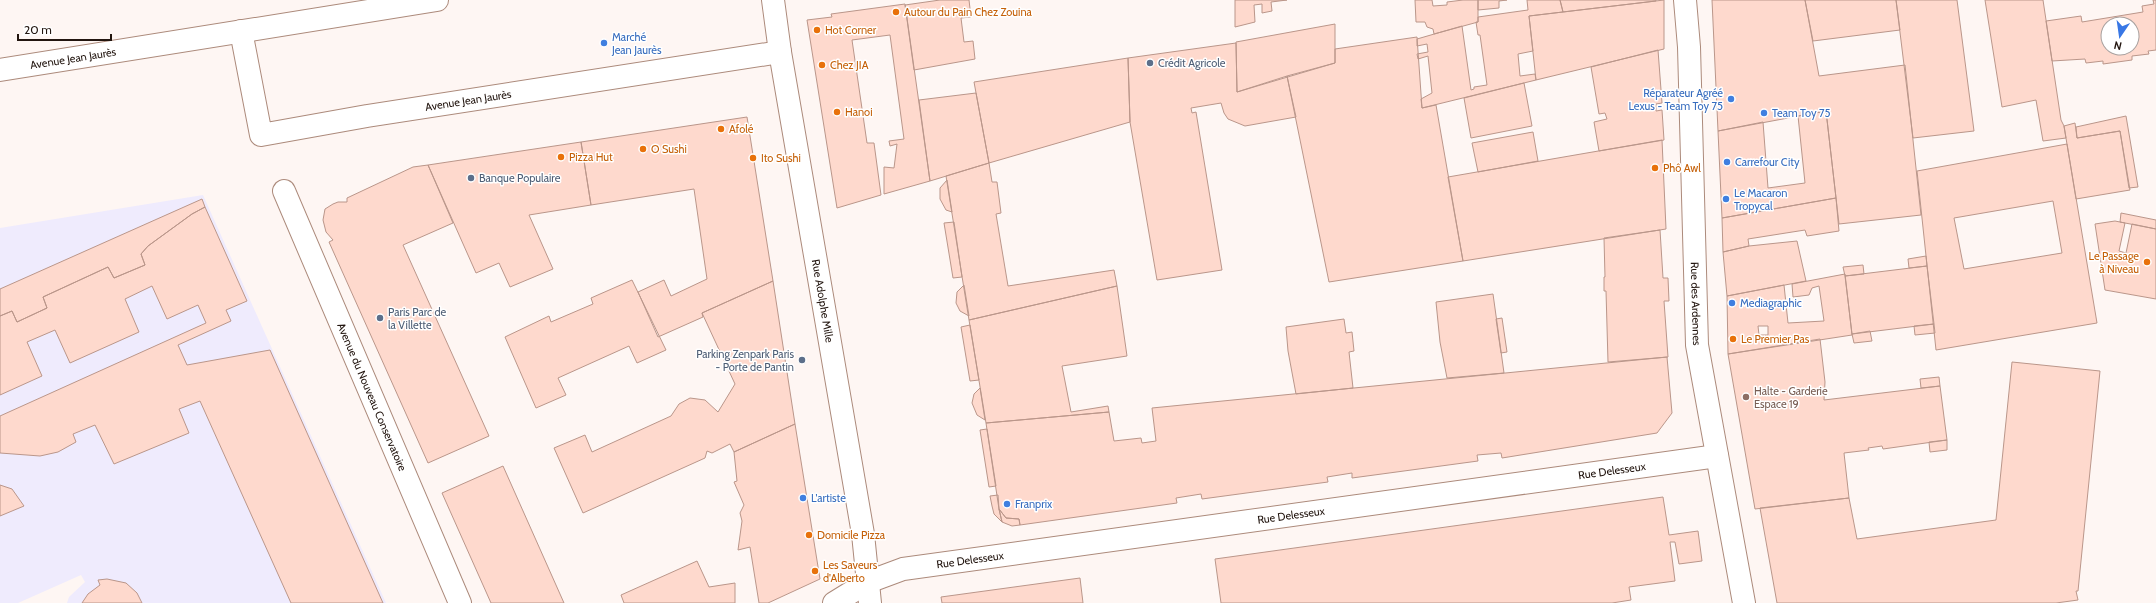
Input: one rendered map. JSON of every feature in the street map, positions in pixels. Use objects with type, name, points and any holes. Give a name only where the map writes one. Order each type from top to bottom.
[{"type":"street","name":"Avenue Jean Jaurès","points":[[0,70],[438,0]]},
{"type":"street","name":"Rue Adolphe Mille","points":[[773,0],[780,52],[863,534],[869,593]]},
{"type":"street","name":"Rue des Ardennes","points":[[1685,0],[1689,55],[1697,345],[1744,603]]},
{"type":"street","name":"Avenue Jean Jaurès","points":[[241,31],[261,135],[367,116],[780,52]]},
{"type":"street","name":"Avenue du Nouveau Conservatoire","points":[[284,191],[460,603]]},
{"type":"street","name":"Rue Delesseux","points":[[834,603],[869,593],[903,569],[1717,456]]},
{"type":"shaded area","points":[[203,195],[386,603],[67,603],[69,597],[85,582],[81,575],[18,603],[0,603],[0,228]]},
{"type":"building","points":[[940,0],[969,0],[971,17],[961,18],[964,42],[973,41],[975,59],[914,70],[905,5]]},
{"type":"building","points":[[1235,0],[1287,0],[1271,2],[1272,11],[1262,13],[1262,4],[1254,5],[1255,22],[1235,27]]},
{"type":"building","points":[[1415,0],[1432,0],[1433,6],[1447,5],[1447,2],[1478,0],[1478,22],[1434,34],[1433,29],[1427,27],[1425,22],[1416,22]]},
{"type":"building","points":[[1478,0],[1507,0],[1499,1],[1499,8],[1478,10]]},
{"type":"building","points":[[1527,0],[1560,0],[1563,12],[1529,16],[1533,51],[1518,54],[1520,76],[1535,74],[1536,80],[1422,108],[1421,99],[1432,93],[1428,56],[1418,59],[1417,54],[1428,52],[1427,44],[1417,46],[1417,39],[1462,26],[1471,90],[1474,89],[1474,87],[1487,85],[1480,35],[1478,35],[1476,22],[1478,22],[1478,17],[1528,10]]},
{"type":"building","points":[[1560,0],[1656,0],[1656,1],[1563,12]]},
{"type":"building","points":[[1664,0],[1664,49],[1536,80],[1529,16]]},
{"type":"building","name":"Team Toy 75","points":[[1712,0],[1805,0],[1819,76],[1905,65],[1921,215],[1839,224],[1826,111],[1718,131]]},
{"type":"building","points":[[1805,0],[1896,0],[1900,30],[1813,41]]},
{"type":"building","points":[[1896,0],[1957,0],[1974,131],[1913,138]]},
{"type":"building","points":[[1985,0],[2043,0],[2061,120],[2064,126],[2066,138],[2043,141],[2036,100],[2002,107]]},
{"type":"building","points":[[2153,0],[2156,0],[2156,50],[2148,51],[2149,54],[2140,55],[2140,16],[2119,16],[2143,12],[2142,6],[2154,4]]},
{"type":"building","points":[[905,4],[930,181],[884,194],[884,167],[894,168],[897,144],[890,146],[889,141],[904,139],[890,35],[852,40],[867,143],[874,143],[881,195],[837,208],[807,20],[832,17],[831,14]]},
{"type":"building","points":[[2081,16],[2082,22],[2100,19],[2100,56],[2132,56],[2132,60],[2103,64],[2103,61],[2086,63],[2085,59],[2052,61],[2046,21]]},
{"type":"building","points":[[1335,24],[1335,63],[1237,92],[1236,42]]},
{"type":"building","points":[[1417,37],[1422,108],[1436,105],[1463,261],[1329,282],[1287,76],[1335,63],[1335,49]]},
{"type":"building","points":[[1236,43],[1237,92],[1287,76],[1296,117],[1245,126],[1228,119],[1224,113],[1221,103],[1191,108],[1192,113],[1196,112],[1222,270],[1157,280],[1130,122],[1128,58]]},
{"type":"building","points":[[1658,50],[1662,103],[1656,104],[1656,111],[1662,110],[1664,140],[1599,151],[1594,122],[1607,119],[1605,113],[1599,114],[1591,67]]},
{"type":"building","points":[[1128,58],[1130,122],[989,163],[974,82]]},
{"type":"building","points":[[1524,83],[1532,126],[1471,138],[1464,98]]},
{"type":"building","points":[[976,93],[989,163],[930,181],[919,100]]},
{"type":"building","points":[[1826,111],[1836,198],[1722,218],[1718,131],[1763,122],[1768,188],[1805,183],[1798,116]]},
{"type":"building","points":[[2126,116],[2138,187],[2129,188],[2120,131],[2077,138],[2076,127]]},
{"type":"building","points":[[747,117],[773,281],[702,313],[703,317],[658,337],[638,292],[664,280],[671,296],[707,279],[694,189],[591,205],[581,142]]},
{"type":"building","points":[[2075,123],[2077,138],[2120,131],[2130,190],[2076,199],[2064,126]]},
{"type":"building","points":[[1533,132],[1538,161],[1478,172],[1472,143]]},
{"type":"building","points":[[1662,140],[1666,229],[1463,261],[1448,177]]},
{"type":"building","points":[[581,142],[591,205],[529,215],[553,269],[510,287],[499,263],[476,273],[428,165]]},
{"type":"building","points":[[2067,144],[2097,323],[1936,350],[1917,171]],"holes":[[[2053,201],[2062,253],[1964,269],[1954,218]]]},
{"type":"building","points":[[989,163],[992,182],[997,182],[1001,213],[996,214],[1008,286],[1114,270],[1117,286],[969,320],[946,176]]},
{"type":"building","points":[[428,165],[453,223],[403,245],[489,436],[428,463],[329,242],[333,240],[326,232],[323,220],[325,209],[333,204],[338,202],[347,202],[347,198],[413,167]]},
{"type":"building","points":[[947,180],[952,212],[946,210],[940,199],[940,188]]},
{"type":"building","points":[[1836,198],[1839,231],[1807,236],[1805,230],[1748,239],[1749,246],[1723,252],[1722,218]]},
{"type":"building","points":[[202,199],[205,207],[192,214],[148,246],[141,254],[145,265],[114,278],[108,267],[43,297],[47,308],[17,322],[12,311],[0,316],[0,289]]},
{"type":"building","points":[[205,207],[247,301],[226,310],[231,321],[178,345],[187,365],[270,350],[383,603],[291,603],[200,401],[179,409],[189,433],[114,464],[95,425],[73,434],[76,442],[58,452],[40,456],[0,453],[0,416],[206,323],[198,305],[167,319],[152,286],[125,299],[139,332],[70,363],[55,330],[27,342],[42,376],[0,395],[0,316],[12,311],[17,322],[47,308],[43,297],[108,267],[114,278],[145,265],[141,254],[148,246],[192,214]]},
{"type":"building","points":[[2121,213],[2156,220],[2156,229],[2120,222]]},
{"type":"building","points":[[2115,221],[2125,223],[2119,251],[2126,253],[2132,224],[2156,229],[2156,299],[2105,290],[2095,224]]},
{"type":"building","points":[[954,222],[962,277],[953,278],[944,223]]},
{"type":"building","points":[[1660,230],[1663,278],[1668,278],[1669,301],[1664,301],[1668,357],[1608,362],[1606,291],[1604,291],[1604,238]]},
{"type":"building","points":[[1797,241],[1806,281],[1727,296],[1723,252],[1749,246]]},
{"type":"building","points":[[1926,256],[1927,266],[1909,268],[1908,259]]},
{"type":"building","points":[[1863,265],[1864,274],[1845,276],[1843,267]]},
{"type":"building","points":[[1927,266],[1934,324],[1852,334],[1845,276]]},
{"type":"building","points":[[1845,274],[1852,335],[1728,354],[1727,296],[1784,285],[1788,323],[1824,321],[1819,286],[1812,288],[1809,295],[1793,297],[1792,284]],"holes":[[[1758,326],[1768,326],[1768,335],[1759,335]]]},
{"type":"building","points":[[632,280],[666,350],[637,363],[629,346],[558,378],[566,395],[536,408],[505,337],[549,316],[551,322],[593,304],[591,298]]},
{"type":"building","points":[[773,281],[795,424],[734,452],[730,444],[712,453],[707,451],[705,458],[583,513],[554,448],[585,435],[592,452],[671,416],[679,404],[690,398],[705,400],[718,412],[735,384],[702,313]]},
{"type":"building","points":[[964,285],[969,316],[960,311],[956,303],[957,292]]},
{"type":"building","points":[[1117,286],[1127,356],[1062,366],[1071,412],[1108,406],[1109,412],[986,423],[969,320]]},
{"type":"building","points":[[1493,294],[1504,373],[1447,378],[1440,342],[1436,302]]},
{"type":"building","points":[[1502,318],[1507,352],[1501,353],[1496,319]]},
{"type":"building","points":[[1344,319],[1346,333],[1352,332],[1354,351],[1349,352],[1353,388],[1296,394],[1288,351],[1286,327]]},
{"type":"building","points":[[1934,324],[1935,333],[1915,335],[1914,326]]},
{"type":"building","points":[[970,325],[979,380],[970,381],[961,327]]},
{"type":"building","points":[[1870,331],[1872,341],[1854,343],[1852,334]]},
{"type":"building","points":[[1820,339],[1825,382],[1824,400],[1940,386],[1947,440],[1883,449],[1882,446],[1868,448],[1869,450],[1844,453],[1849,498],[1755,509],[1728,354]]},
{"type":"building","points":[[1667,357],[1672,413],[1657,433],[1502,458],[1501,453],[1477,455],[1478,461],[1352,478],[1352,473],[1327,477],[1328,482],[1202,499],[1201,494],[1176,498],[1177,503],[1020,525],[1019,519],[1006,518],[999,509],[986,423],[1109,412],[1114,441],[1141,438],[1142,443],[1156,441],[1152,408]]},
{"type":"building","points":[[2012,362],[2100,371],[2078,591],[2076,591],[2078,600],[2056,603],[1777,603],[1760,508],[1849,498],[1857,539],[1996,520]]},
{"type":"building","points":[[1939,377],[1940,386],[1921,388],[1920,379]]},
{"type":"building","points":[[980,388],[985,420],[977,415],[972,403],[974,394]]},
{"type":"building","points":[[795,424],[820,579],[768,603],[759,603],[750,547],[738,550],[742,521],[740,513],[744,505],[734,482],[737,481],[734,452]]},
{"type":"building","points":[[987,429],[996,486],[989,487],[980,430]]},
{"type":"building","points":[[1947,440],[1947,450],[1930,452],[1929,442]]},
{"type":"building","points":[[503,466],[564,603],[491,603],[442,493]]},
{"type":"building","points":[[0,485],[12,489],[24,506],[0,516]]},
{"type":"building","points":[[998,495],[1002,522],[994,514],[990,496]]},
{"type":"building","points":[[1663,497],[1669,535],[1698,531],[1702,561],[1679,564],[1675,542],[1670,542],[1675,581],[1629,587],[1631,600],[1612,603],[1221,603],[1215,559]]},
{"type":"building","points":[[999,509],[1006,518],[1019,519],[1020,525],[1012,526],[1002,522]]},
{"type":"building","points":[[697,561],[709,587],[735,583],[735,603],[624,603],[621,595]]},
{"type":"building","points":[[1080,578],[1083,603],[942,603],[941,597]]},
{"type":"building","points":[[107,579],[126,583],[137,593],[142,603],[82,603],[88,594],[100,585],[98,580]]},
{"type":"place","name":"Autour du Pain Chez Zouina","points":[[896,12]]},
{"type":"place","name":"Hot Corner","points":[[817,30]]},
{"type":"place","name":"Marché Jean Jaurès","points":[[604,43]]},
{"type":"place","name":"Crédit Agricole","points":[[1150,63]]},
{"type":"place","name":"Chez JIA","points":[[822,65]]},
{"type":"place","name":"Réparateur Agréé Lexus - Team Toy 75","points":[[1731,99]]},
{"type":"place","name":"Hanoi","points":[[837,112]]},
{"type":"place","name":"Team Toy 75","points":[[1764,113]]},
{"type":"place","name":"Afolé","points":[[721,129]]},
{"type":"place","name":"O Sushi","points":[[643,149]]},
{"type":"place","name":"Pizza Hut","points":[[561,157]]},
{"type":"place","name":"Ito Sushi","points":[[753,158]]},
{"type":"place","name":"Carrefour City","points":[[1727,162]]},
{"type":"place","name":"Phô Awl","points":[[1655,168]]},
{"type":"place","name":"Banque Populaire","points":[[471,178]]},
{"type":"place","name":"Le Macaron Tropycal","points":[[1726,199]]},
{"type":"place","name":"Le Passage à Niveau","points":[[2147,262]]},
{"type":"place","name":"Mediagraphic","points":[[1732,303]]},
{"type":"place","name":"Paris Parc de la Villette","points":[[380,318]]},
{"type":"place","name":"Le Premier Pas","points":[[1733,339]]},
{"type":"place","name":"Parking Zenpark Paris - Porte de Pantin","points":[[802,360]]},
{"type":"place","name":"Halte - Garderie Espace 19","points":[[1746,397]]},
{"type":"place","name":"L'artiste","points":[[803,498]]},
{"type":"place","name":"Franprix","points":[[1007,504]]},
{"type":"place","name":"Domicile Pizza","points":[[809,535]]},
{"type":"place","name":"Les Saveurs d'Alberto","points":[[815,571]]}]
